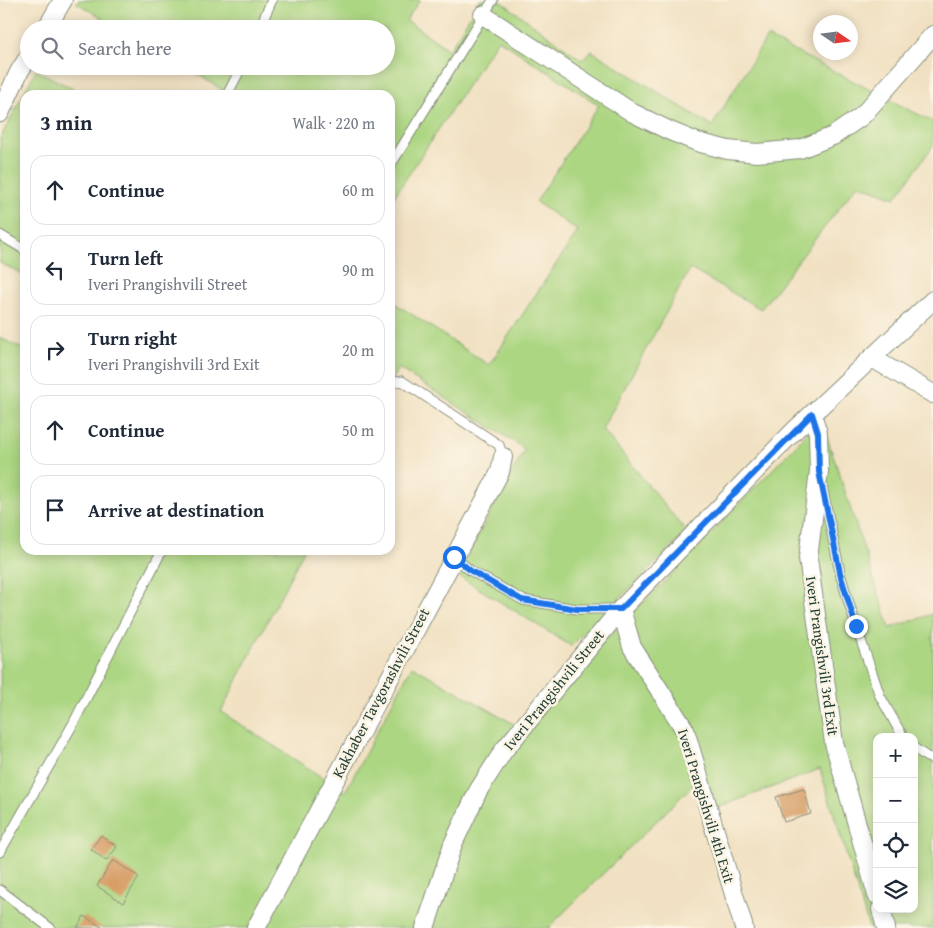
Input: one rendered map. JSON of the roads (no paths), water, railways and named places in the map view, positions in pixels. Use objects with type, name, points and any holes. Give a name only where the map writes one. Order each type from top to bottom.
[{"type":"street","points":[[51,20],[63,0]]},
{"type":"street","points":[[488,7],[633,113],[697,142],[728,150],[757,153],[800,149],[833,136],[862,116],[933,35]]},
{"type":"street","points":[[0,113],[20,70]]},
{"type":"street","name":"Iveri Prangishvili Street","points":[[425,928],[453,844],[478,791],[504,750],[621,609],[812,414],[933,300]]},
{"type":"street","points":[[872,358],[933,394]]},
{"type":"street","name":"Iveri Prangishvili 3rd Exit","points":[[812,414],[818,433],[819,472],[808,558],[834,743],[873,880]]},
{"type":"street","name":"Kakhaber Tavgorashvili Street","points":[[256,928],[500,472],[503,457]]},
{"type":"street","name":"Iveri Prangishvili 4th Exit","points":[[621,609],[632,648],[685,730],[744,928]]},
{"type":"street","points":[[882,913],[886,928]]},
{"type":"lane","points":[[263,20],[272,0]]},
{"type":"lane","points":[[395,158],[488,7]]},
{"type":"lane","points":[[230,90],[237,75]]},
{"type":"lane","points":[[0,235],[20,247]]},
{"type":"lane","points":[[395,382],[402,381],[499,444],[503,457]]},
{"type":"lane","points":[[819,472],[841,577],[856,626],[880,696],[901,733]]},
{"type":"lane","points":[[0,852],[73,724],[159,555]]},
{"type":"lane","points":[[454,557],[471,571],[522,600],[577,609],[621,609]]},
{"type":"lane","points":[[918,751],[927,757],[933,758]]},
{"type":"lane","points":[[0,890],[50,928]]}]
